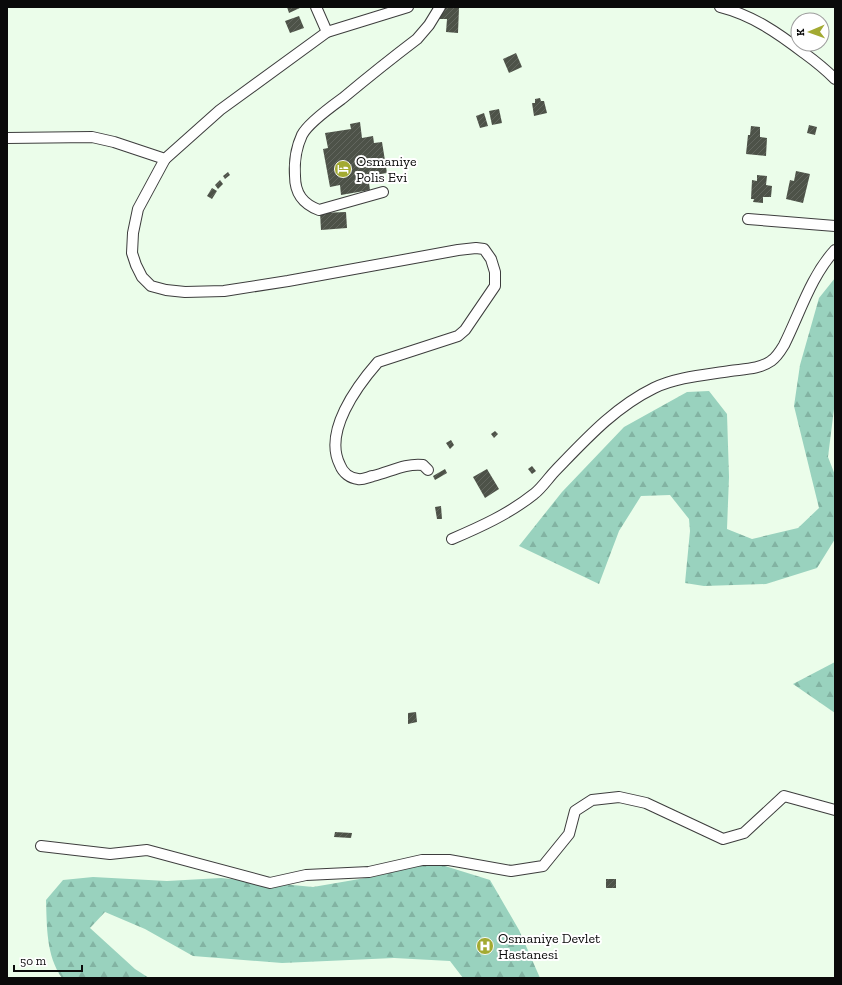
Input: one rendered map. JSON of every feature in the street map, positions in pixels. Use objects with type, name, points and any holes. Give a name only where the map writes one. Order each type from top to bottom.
[{"type":"street","points":[[316,7],[327,32]]},
{"type":"street","points":[[408,7],[327,32],[220,110],[165,159],[138,208],[132,233],[132,253],[142,277],[151,286],[166,290],[185,292],[224,291],[458,250],[476,248],[484,249],[491,259],[495,272],[495,286],[465,330],[458,336],[378,362],[370,371],[348,404],[337,428],[335,442],[336,459],[342,470],[350,477],[360,480],[414,464],[423,465],[428,470]]},
{"type":"street","points":[[383,192],[319,210],[304,202],[297,193],[294,159],[303,134],[307,129],[322,114],[417,39],[429,25],[440,7]]},
{"type":"street","points":[[720,7],[754,19],[781,35],[826,70],[835,79]]},
{"type":"street","points":[[7,138],[92,137],[114,142],[165,159]]},
{"type":"street","points":[[748,219],[835,226]]},
{"type":"street","points":[[452,539],[489,523],[535,494],[568,458],[615,412],[654,388],[695,376],[760,367],[771,361],[778,354],[784,344],[818,274],[835,250]]},
{"type":"street","points":[[41,846],[110,854],[147,850],[270,883],[306,875],[369,872],[422,860],[449,860],[510,871],[543,866],[569,834],[576,812],[592,800],[619,797],[646,803],[723,839],[744,833],[784,796],[835,810]]},
{"type":"green space","points":[[835,278],[835,401],[828,457],[835,475],[835,539],[817,568],[766,584],[704,586],[685,583],[690,531],[689,519],[670,495],[641,496],[619,531],[599,584],[519,546],[562,492],[624,427],[687,392],[709,391],[727,414],[729,477],[727,529],[752,539],[798,528],[819,508],[794,406],[800,365],[819,298]]},
{"type":"green space","points":[[835,662],[835,713],[793,684]]},
{"type":"green space","points":[[432,862],[490,880],[519,930],[540,978],[463,978],[450,961],[394,958],[282,963],[193,956],[145,929],[105,912],[90,928],[135,969],[149,978],[62,978],[50,950],[47,930],[46,900],[63,880],[93,877],[167,881],[221,878],[313,887],[377,876]]},
{"type":"building","points":[[287,7],[302,7],[289,13]]},
{"type":"building","points":[[432,8],[459,8],[458,33],[446,32],[447,19],[432,19]]},
{"type":"building","points":[[299,16],[304,28],[290,33],[285,21]]},
{"type":"building","points":[[516,53],[522,67],[509,73],[503,59]]},
{"type":"building","points":[[540,98],[541,101],[544,101],[547,113],[534,116],[532,103],[535,103],[535,99]]},
{"type":"building","points":[[499,109],[502,123],[492,125],[489,111]]},
{"type":"building","points":[[484,113],[488,126],[480,128],[476,116]]},
{"type":"building","points":[[360,122],[362,138],[373,136],[374,143],[382,142],[387,173],[368,176],[370,190],[341,195],[340,185],[330,187],[323,149],[328,148],[325,133],[351,129],[350,124]]},
{"type":"building","points":[[809,125],[817,127],[815,135],[807,133]]},
{"type":"building","points":[[751,126],[760,127],[760,137],[767,138],[766,156],[746,154],[748,135],[750,135]]},
{"type":"building","points":[[796,171],[810,174],[803,203],[786,199],[790,180],[794,181]]},
{"type":"building","points":[[228,172],[230,175],[225,179],[223,176]]},
{"type":"building","points":[[757,175],[767,176],[766,185],[772,186],[771,197],[763,197],[763,203],[753,202],[754,199],[751,199],[752,180],[757,181]]},
{"type":"building","points":[[220,180],[223,184],[218,189],[215,185]]},
{"type":"building","points":[[212,188],[217,191],[212,199],[207,196]]},
{"type":"building","points":[[346,212],[347,228],[321,230],[320,213]]},
{"type":"building","points":[[495,431],[498,434],[494,438],[491,434]]},
{"type":"building","points":[[451,440],[454,445],[450,449],[446,443]]},
{"type":"building","points":[[532,466],[536,471],[532,474],[528,469]]},
{"type":"building","points":[[445,469],[447,473],[435,480],[433,476]]},
{"type":"building","points":[[487,469],[499,489],[485,498],[473,477]]},
{"type":"building","points":[[441,506],[442,519],[437,519],[435,507]]},
{"type":"building","points":[[416,712],[417,722],[408,724],[408,713]]},
{"type":"building","points":[[335,832],[352,833],[351,838],[334,837]]},
{"type":"building","points":[[606,879],[616,879],[616,888],[606,888]]},
{"type":"place","name":"Osmaniye Polis Evi","points":[[343,169]]},
{"type":"place","name":"Osmaniye Devlet Hastanesi","points":[[485,946]]}]
